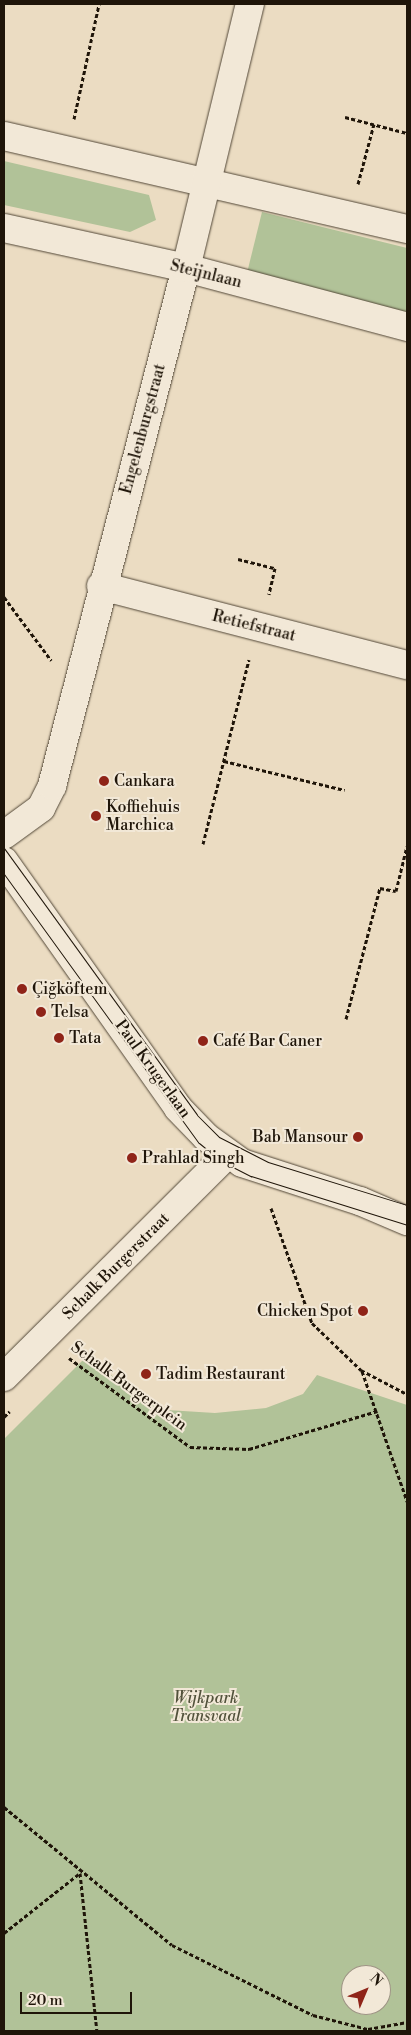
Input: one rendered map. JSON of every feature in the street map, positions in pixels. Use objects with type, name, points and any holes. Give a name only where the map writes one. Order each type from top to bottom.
[{"type":"street","name":"Engelenburgstraat","points":[[4,835],[41,808],[52,786],[101,586],[186,268],[250,4]]},
{"type":"street","points":[[4,136],[206,185],[407,229]]},
{"type":"street","name":"Steijnlaan","points":[[4,228],[186,268],[407,328]]},
{"type":"street","name":"Retiefstraat","points":[[101,586],[407,665]]},
{"type":"street","name":"Paul Krugerlaan","points":[[4,861],[178,1108],[228,1154],[258,1169],[360,1201],[407,1221]]},
{"type":"street","name":"Schalk Burgerstraat","points":[[4,1377],[228,1154]]},
{"type":"street","name":"Paul Krugerlaan","points":[[360,1201],[407,1198]]},
{"type":"path","points":[[65,152],[102,7],[99,4]]},
{"type":"path","points":[[346,117],[407,133]]},
{"type":"path","points":[[350,215],[374,124]]},
{"type":"path","points":[[238,559],[275,568],[260,628]]},
{"type":"path","points":[[4,596],[75,692]]},
{"type":"path","points":[[203,844],[249,660]]},
{"type":"path","points":[[224,761],[344,790]]},
{"type":"path","points":[[346,1019],[380,888],[396,891],[407,846]]},
{"type":"path","points":[[258,1169],[312,1323],[361,1370],[407,1394]]},
{"type":"path","name":"Schalk Burgerplein","points":[[42,1340],[190,1447],[249,1449],[377,1411]]},
{"type":"path","points":[[361,1370],[377,1411],[407,1501]]},
{"type":"path","points":[[4,1807],[80,1872],[172,1945],[313,2014],[366,2030],[407,2022]]},
{"type":"path","points":[[4,1932],[80,1872]]},
{"type":"path","points":[[80,1872],[96,2031]]},
{"type":"green space","points":[[4,161],[149,195],[156,220],[130,232],[4,205]]},
{"type":"green space","points":[[262,212],[407,248],[407,312],[247,273]]},
{"type":"green space","name":"Wijkpark Transvaal","points":[[88,1355],[140,1400],[167,1410],[215,1413],[266,1408],[303,1394],[317,1375],[407,1405],[407,2031],[4,2031],[4,1439]]},
{"type":"tram line","points":[[4,848],[197,1115],[219,1137],[268,1162],[407,1205]]},
{"type":"tram line","points":[[4,874],[199,1143],[221,1161],[251,1176],[407,1225]]},
{"type":"place","name":"Cankara","points":[[104,781]]},
{"type":"place","name":"Koffiehuis Marchica","points":[[96,816]]},
{"type":"place","name":"Çiğköftem","points":[[22,989]]},
{"type":"place","name":"Telsa","points":[[41,1012]]},
{"type":"place","name":"Tata","points":[[59,1038]]},
{"type":"place","name":"Café Bar Caner","points":[[203,1041]]},
{"type":"place","name":"Bab Mansour","points":[[358,1137]]},
{"type":"place","name":"Prahlad Singh","points":[[132,1158]]},
{"type":"place","name":"Chicken Spot","points":[[363,1311]]},
{"type":"place","name":"Tadim Restaurant","points":[[146,1374]]}]
